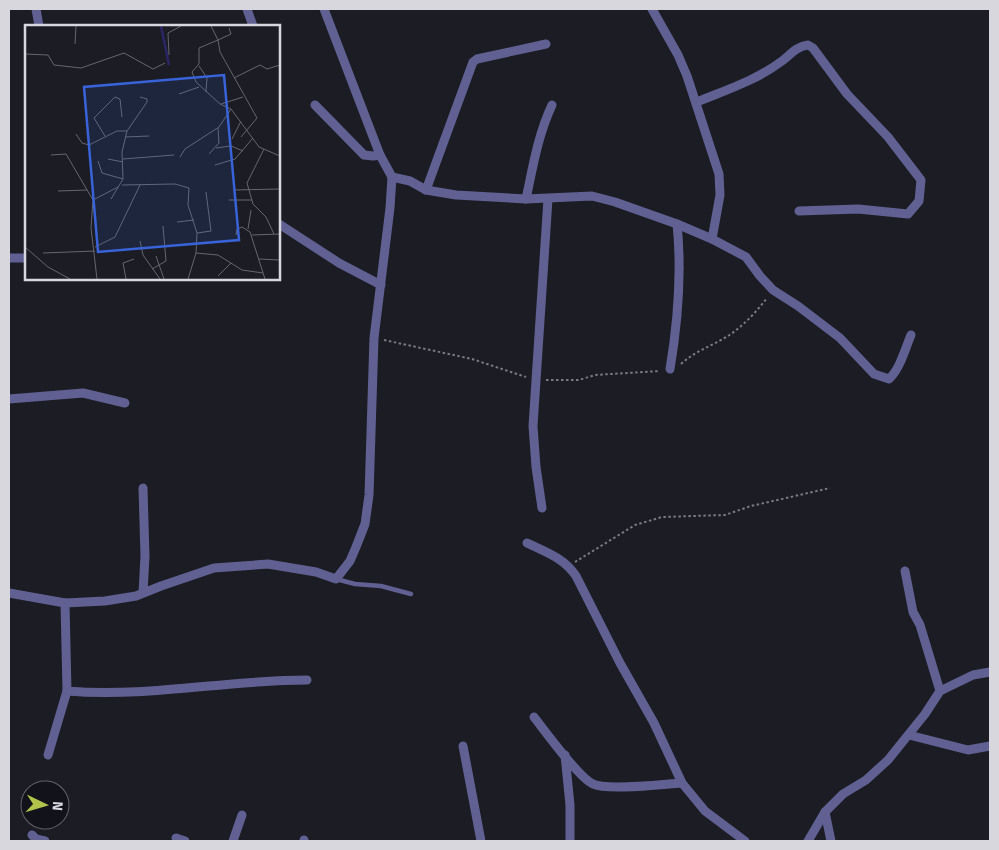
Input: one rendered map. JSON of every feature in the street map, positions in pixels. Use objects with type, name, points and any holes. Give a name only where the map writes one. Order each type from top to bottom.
[{"type":"street","points":[[36,9],[39,25]]},
{"type":"street","points":[[247,9],[253,25]]},
{"type":"street","points":[[9,593],[64,603],[105,602],[136,596],[214,568],[268,564],[316,572],[336,579],[350,561],[365,524],[369,496],[374,338],[392,177],[380,155],[324,9]]},
{"type":"street","points":[[652,9],[678,55],[697,102],[719,174],[720,187],[712,239]]},
{"type":"street","points":[[426,190],[472,62],[477,58],[546,44]]},
{"type":"street","points":[[697,102],[750,80],[774,66],[795,50],[808,45],[847,94],[888,137],[921,180],[919,201],[908,214],[858,209],[799,212]]},
{"type":"street","points":[[315,105],[364,155],[380,155]]},
{"type":"street","points":[[526,199],[541,132],[552,105]]},
{"type":"street","points":[[392,177],[410,180],[426,190],[456,195],[526,199],[592,196],[677,224],[712,239],[749,259],[760,276],[773,290],[798,306],[840,338],[874,374],[889,379],[897,372],[901,356],[911,335]]},
{"type":"street","points":[[542,508],[533,426],[548,199]]},
{"type":"street","points":[[670,369],[680,294],[677,224]]},
{"type":"street","points":[[280,225],[339,263],[381,285]]},
{"type":"street","points":[[9,258],[25,258]]},
{"type":"street","points":[[9,399],[83,393],[125,402]]},
{"type":"street","points":[[143,488],[146,556],[143,593]]},
{"type":"street","points":[[527,543],[559,558],[569,566],[654,723],[682,783],[705,811],[745,841]]},
{"type":"street","points":[[905,571],[913,612],[920,625],[940,691]]},
{"type":"street","points":[[48,756],[67,691],[64,603]]},
{"type":"street","points":[[808,841],[825,812],[843,794],[866,780],[888,760],[909,735],[940,691],[973,675],[990,672]]},
{"type":"street","points":[[67,691],[129,693],[269,680],[306,680]]},
{"type":"street","points":[[534,717],[564,754],[587,780],[593,784],[612,786],[682,783]]},
{"type":"street","points":[[909,735],[968,750],[990,746]]},
{"type":"street","points":[[463,746],[481,841]]},
{"type":"street","points":[[564,754],[570,805],[570,841]]},
{"type":"street","points":[[825,812],[831,841]]},
{"type":"street","points":[[234,841],[242,815]]},
{"type":"street","points":[[32,835],[36,839],[45,841]]},
{"type":"street","points":[[176,838],[185,841]]},
{"type":"lane","points":[[336,579],[355,584],[381,586],[411,594]]},
{"type":"path","points":[[374,338],[472,359],[536,380]]},
{"type":"path","points":[[569,566],[635,526],[662,517],[725,515],[751,506],[830,488]]}]
